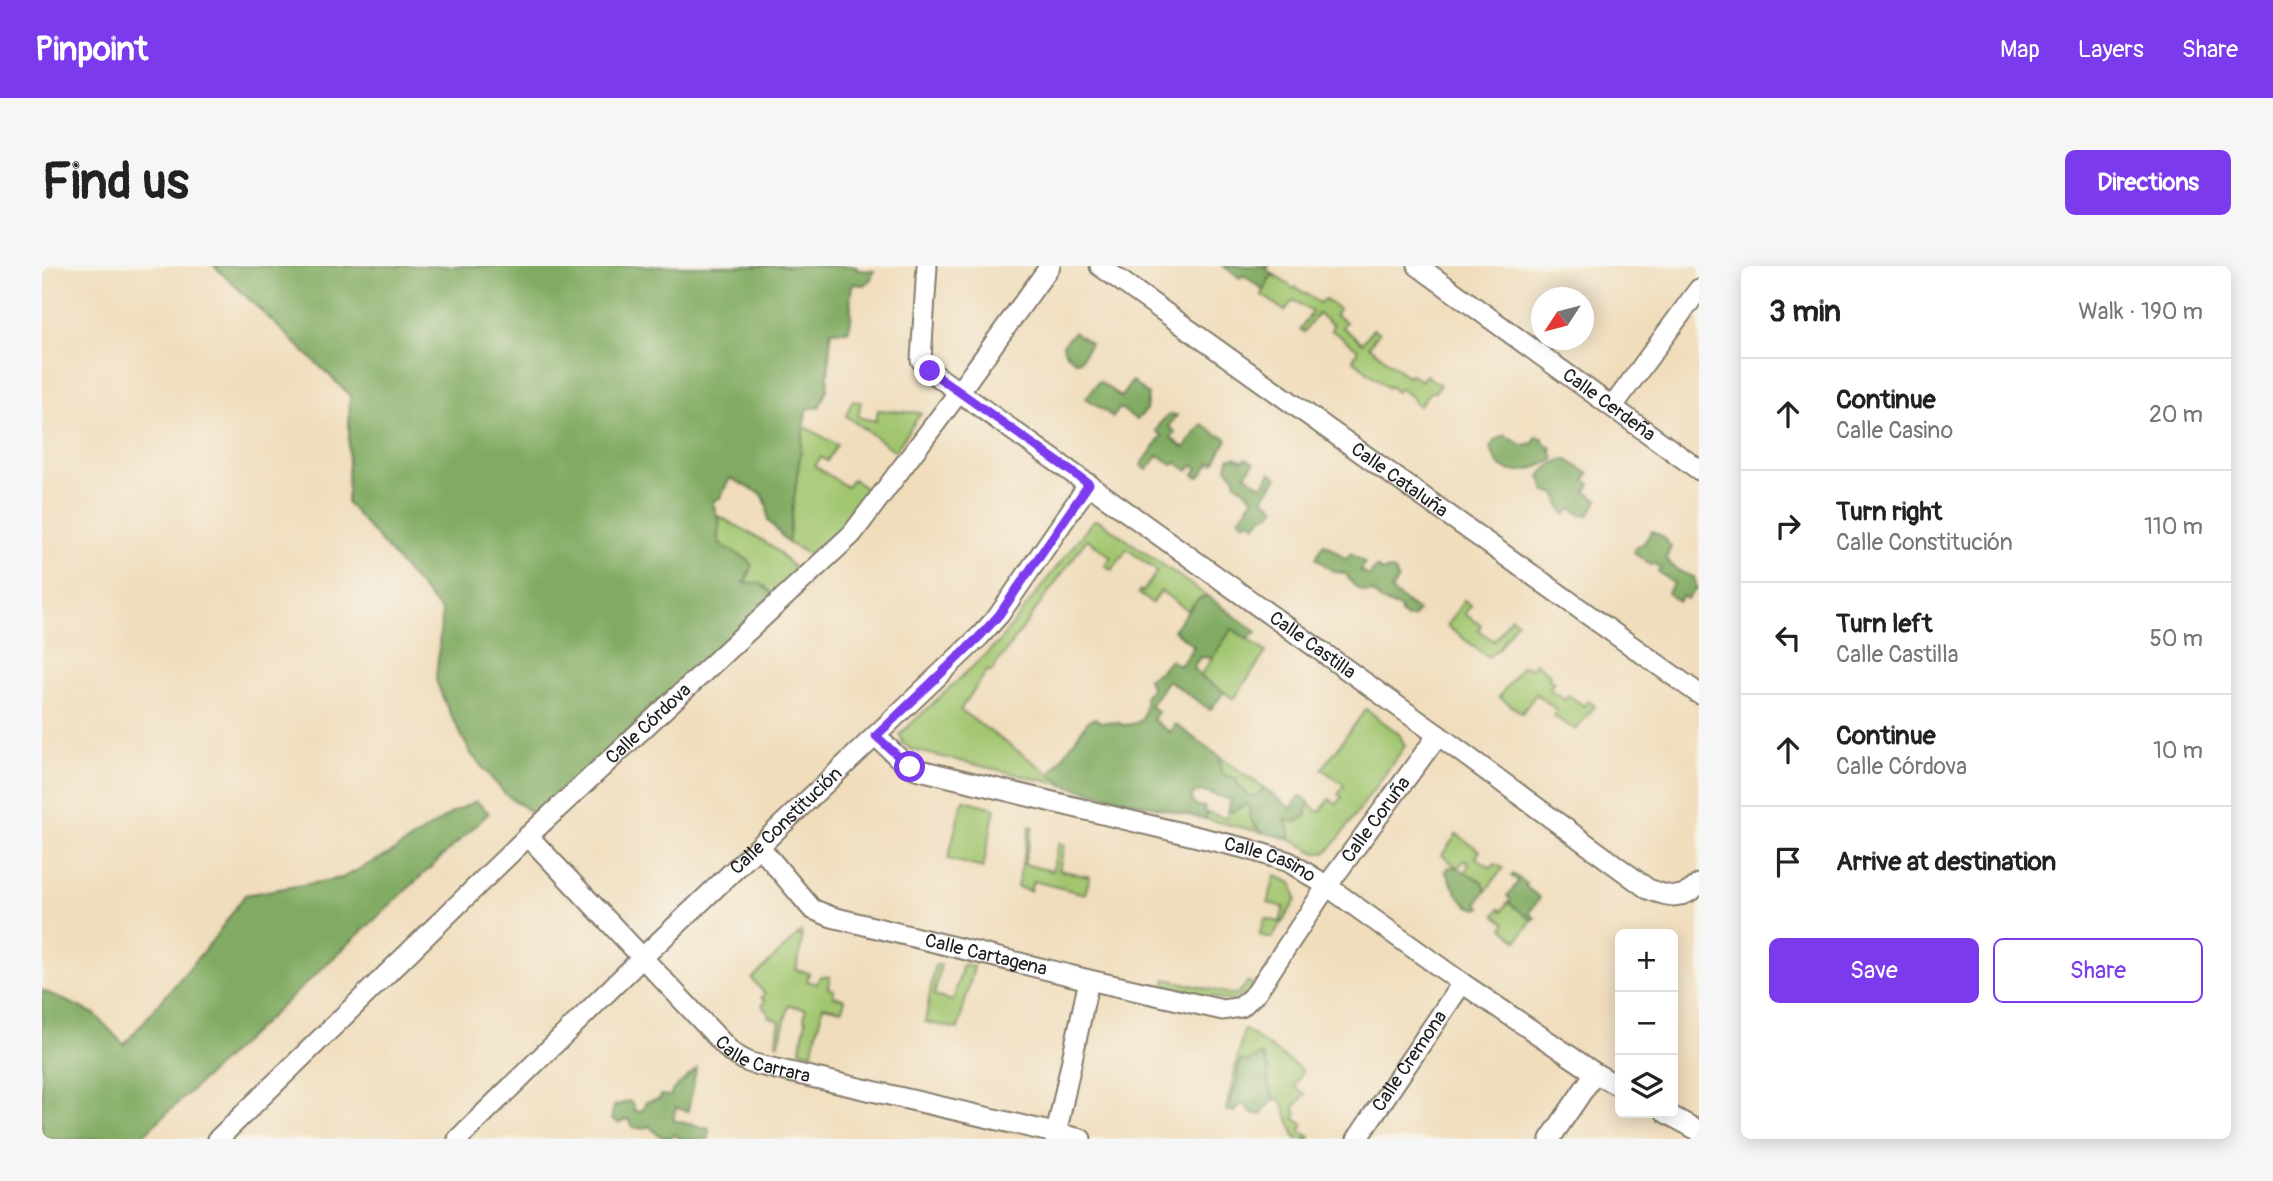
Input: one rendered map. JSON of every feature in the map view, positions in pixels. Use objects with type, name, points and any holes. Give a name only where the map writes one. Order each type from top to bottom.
[{"type":"street","points":[[927,266],[921,360],[930,371],[959,392],[1050,266]]},
{"type":"street","name":"Calle Cataluña","points":[[1100,266],[1699,694]]},
{"type":"street","name":"Calle Cerdeña","points":[[1418,266],[1699,470]]},
{"type":"street","points":[[1613,406],[1699,289]]},
{"type":"street","name":"Calle Castilla","points":[[959,392],[1648,889],[1667,897],[1682,895],[1699,884]]},
{"type":"street","name":"Calle Córdova","points":[[218,1139],[528,836],[852,534],[959,392]]},
{"type":"street","name":"Calle Constitución","points":[[458,1139],[642,958],[980,636],[999,615],[1089,484]]},
{"type":"street","name":"Calle Coruña","points":[[1241,1007],[1256,993],[1327,886],[1438,735]]},
{"type":"street","name":"Calle Casino","points":[[876,736],[905,764],[916,769],[1248,849],[1289,862],[1327,886],[1462,983],[1615,1084]]},
{"type":"street","name":"Calle Carrara","points":[[528,836],[732,1053],[748,1062],[1056,1136],[1081,1139]]},
{"type":"street","name":"Calle Cartagena","points":[[760,847],[812,909],[832,917],[1223,1010],[1241,1007]]},
{"type":"street","points":[[1056,1136],[1089,980]]},
{"type":"street","name":"Calle Cremona","points":[[1357,1139],[1462,983]]},
{"type":"street","points":[[1550,1139],[1595,1073]]},
{"type":"street","points":[[1675,1118],[1699,1131]]},
{"type":"green space","points":[[214,266],[857,266],[857,270],[874,271],[871,279],[864,285],[853,284],[848,331],[831,331],[827,390],[819,408],[806,411],[788,543],[768,520],[767,505],[762,494],[730,478],[720,498],[714,500],[720,524],[717,536],[720,544],[748,560],[752,566],[744,583],[760,583],[773,595],[541,813],[533,814],[505,794],[471,754],[445,703],[436,680],[442,612],[347,503],[350,395]]},
{"type":"green space","points":[[1223,266],[1268,266],[1266,269],[1276,276],[1271,276],[1263,289],[1243,275],[1240,278]]},
{"type":"green space","points":[[1271,276],[1276,276],[1294,289],[1296,287],[1319,303],[1325,299],[1339,309],[1335,315],[1346,322],[1342,327],[1362,343],[1373,329],[1379,332],[1369,346],[1407,376],[1411,374],[1421,381],[1426,375],[1440,385],[1435,392],[1430,392],[1419,406],[1401,389],[1396,392],[1390,386],[1388,388],[1353,360],[1358,349],[1331,330],[1333,325],[1318,314],[1304,332],[1300,329],[1312,312],[1293,300],[1285,311],[1262,295]]},
{"type":"green space","points":[[1074,332],[1090,343],[1081,360],[1075,361],[1064,350],[1063,344]]},
{"type":"green space","points":[[1099,381],[1121,397],[1132,381],[1148,395],[1146,410],[1137,420],[1120,408],[1113,417],[1086,398]]},
{"type":"green space","points":[[852,401],[861,402],[858,417],[876,421],[878,410],[921,413],[895,451],[846,416]]},
{"type":"green space","points":[[1169,415],[1177,415],[1169,426],[1175,432],[1171,438],[1184,448],[1202,424],[1227,439],[1214,464],[1211,462],[1200,477],[1195,476],[1198,468],[1193,465],[1188,471],[1159,455],[1147,470],[1141,465],[1162,436],[1156,431]]},
{"type":"green space","points":[[804,426],[837,445],[827,461],[821,457],[815,466],[847,487],[853,479],[871,493],[848,526],[816,558],[788,543]]},
{"type":"green space","points":[[1505,435],[1522,445],[1533,443],[1537,437],[1543,438],[1543,442],[1552,449],[1549,450],[1554,460],[1526,470],[1508,470],[1495,459],[1491,447]]},
{"type":"green space","points":[[1236,457],[1243,461],[1246,458],[1254,463],[1245,475],[1262,486],[1271,473],[1277,478],[1263,498],[1276,508],[1271,514],[1261,517],[1256,525],[1249,520],[1245,524],[1239,519],[1254,498],[1235,482],[1235,477],[1227,468],[1229,458]]},
{"type":"green space","points":[[1566,459],[1589,474],[1585,480],[1591,484],[1586,492],[1598,500],[1588,516],[1583,516],[1571,508],[1566,515],[1560,508],[1557,494],[1546,492],[1540,476],[1558,461]]},
{"type":"green space","points":[[718,516],[772,547],[799,575],[775,597],[765,586],[744,584],[751,571],[748,560],[720,544]]},
{"type":"green space","points":[[1095,520],[1207,596],[1200,598],[1187,610],[1161,591],[1152,603],[1138,593],[1140,590],[1143,592],[1157,571],[1127,549],[1112,570],[1105,565],[1111,557],[1087,539],[991,672],[988,670],[960,710],[1067,786],[913,750],[903,744],[900,734],[998,643]]},
{"type":"green space","points":[[1652,531],[1664,537],[1671,547],[1666,558],[1672,565],[1682,573],[1694,577],[1697,588],[1687,599],[1682,596],[1679,601],[1667,593],[1674,583],[1658,572],[1661,568],[1634,553],[1636,546],[1643,544]]},
{"type":"green space","points":[[1323,544],[1346,559],[1351,553],[1365,563],[1360,570],[1369,576],[1376,567],[1384,572],[1387,569],[1395,571],[1398,579],[1391,591],[1418,611],[1414,617],[1406,618],[1400,608],[1381,601],[1373,592],[1360,590],[1346,574],[1333,571],[1316,558]]},
{"type":"green space","points":[[1207,596],[1257,632],[1247,639],[1232,629],[1212,658],[1200,657],[1193,668],[1224,692],[1210,710],[1168,680],[1150,706],[1158,712],[1153,720],[1170,732],[1175,724],[1219,756],[1222,774],[1236,778],[1238,787],[1252,796],[1264,788],[1291,808],[1300,796],[1309,802],[1306,816],[1297,822],[1285,820],[1290,830],[1290,839],[1261,832],[1249,817],[1248,804],[1228,812],[1231,800],[1201,791],[1193,794],[1191,799],[1195,805],[1205,807],[1205,819],[1067,786],[1050,775],[1088,721],[1095,718],[1101,722],[1122,725],[1141,720],[1146,693],[1151,686],[1147,679],[1160,671],[1170,660],[1180,666],[1194,646],[1173,630],[1197,600]]},
{"type":"green space","points":[[1464,600],[1471,605],[1465,614],[1481,625],[1478,630],[1494,641],[1511,617],[1517,621],[1498,649],[1488,657],[1447,626]]},
{"type":"green space","points":[[1232,628],[1266,652],[1234,699],[1200,676]]},
{"type":"green space","points":[[1535,663],[1550,674],[1548,679],[1554,682],[1549,689],[1565,700],[1568,695],[1584,706],[1588,701],[1595,706],[1576,730],[1553,716],[1557,710],[1536,694],[1522,713],[1499,697],[1522,666],[1531,668]]},
{"type":"green space","points":[[1366,709],[1399,734],[1405,746],[1333,846],[1325,853],[1316,853],[1290,839],[1284,819],[1297,822],[1306,816],[1308,804],[1320,812],[1329,799],[1337,804],[1342,797],[1338,794],[1344,785],[1322,769]]},
{"type":"green space","points":[[1219,756],[1264,788],[1254,797],[1238,787],[1236,779],[1222,774]]},
{"type":"green space","points":[[964,800],[995,808],[983,868],[948,859]]},
{"type":"green space","points":[[476,801],[489,813],[139,1139],[42,1139],[42,990],[95,1014],[124,1045],[212,941],[245,895],[342,878],[389,854],[453,812]]},
{"type":"green space","points":[[1248,804],[1252,822],[1261,832],[1205,819],[1204,812],[1226,818],[1228,812]]},
{"type":"green space","points":[[1030,826],[1033,827],[1024,864],[1052,871],[1059,843],[1065,845],[1059,870],[1090,877],[1085,894],[1033,881],[1030,891],[1017,887]]},
{"type":"green space","points":[[1457,834],[1480,851],[1476,857],[1491,868],[1495,864],[1503,868],[1486,891],[1481,881],[1465,873],[1469,863],[1464,860],[1458,868],[1442,855]]},
{"type":"green space","points":[[1449,867],[1456,867],[1483,882],[1486,891],[1477,903],[1481,907],[1479,909],[1462,900],[1445,871]]},
{"type":"green space","points":[[1513,874],[1540,898],[1529,913],[1535,918],[1532,920],[1509,903],[1511,900],[1507,896],[1518,882],[1511,876]]},
{"type":"green space","points":[[1275,875],[1293,884],[1296,900],[1272,938],[1259,935],[1265,919],[1280,922],[1284,907],[1268,903]]},
{"type":"green space","points":[[1508,902],[1532,920],[1517,941],[1503,928],[1505,923],[1495,915],[1499,909],[1502,911]]},
{"type":"green space","points":[[801,932],[802,942],[796,970],[809,973],[807,981],[817,984],[820,976],[830,977],[828,988],[834,990],[833,996],[845,999],[842,1010],[823,1006],[812,1053],[800,1050],[806,1009],[789,1005],[779,1043],[776,1043],[780,1021],[768,1016],[762,1005],[766,1001],[762,997],[765,994],[752,979]]},
{"type":"green space","points":[[963,964],[974,967],[958,1029],[925,1022],[935,965],[941,965],[934,996],[953,1001]]},
{"type":"green space","points":[[1166,979],[1230,994],[1241,990],[1248,981],[1253,984],[1246,995],[1230,1001],[1164,985]]},
{"type":"green space","points":[[1244,1029],[1302,1070],[1295,1087],[1305,1094],[1294,1108],[1297,1114],[1294,1118],[1304,1125],[1300,1131],[1310,1137],[1309,1139],[1296,1139],[1281,1100],[1272,1097],[1267,1086],[1269,1068],[1252,1061],[1239,1067],[1236,1085],[1226,1110]]},
{"type":"green space","points":[[1262,1054],[1267,1066],[1270,1089],[1276,1099],[1267,1106],[1262,1115],[1251,1113],[1245,1104],[1236,1107],[1235,1112],[1226,1110],[1236,1085],[1239,1063],[1242,1060],[1248,1062]]},
{"type":"green space","points":[[696,1069],[688,1111],[676,1108],[673,1120],[709,1129],[709,1139],[681,1139],[675,1135],[666,1139],[649,1126],[642,1129],[633,1127],[627,1119],[619,1123],[611,1119],[614,1106],[629,1101],[635,1111],[639,1112],[646,1102],[660,1099],[661,1095],[671,1096],[672,1091]]},
{"type":"route","points":[[910,767],[876,736],[999,615],[1089,484],[930,371]]}]
